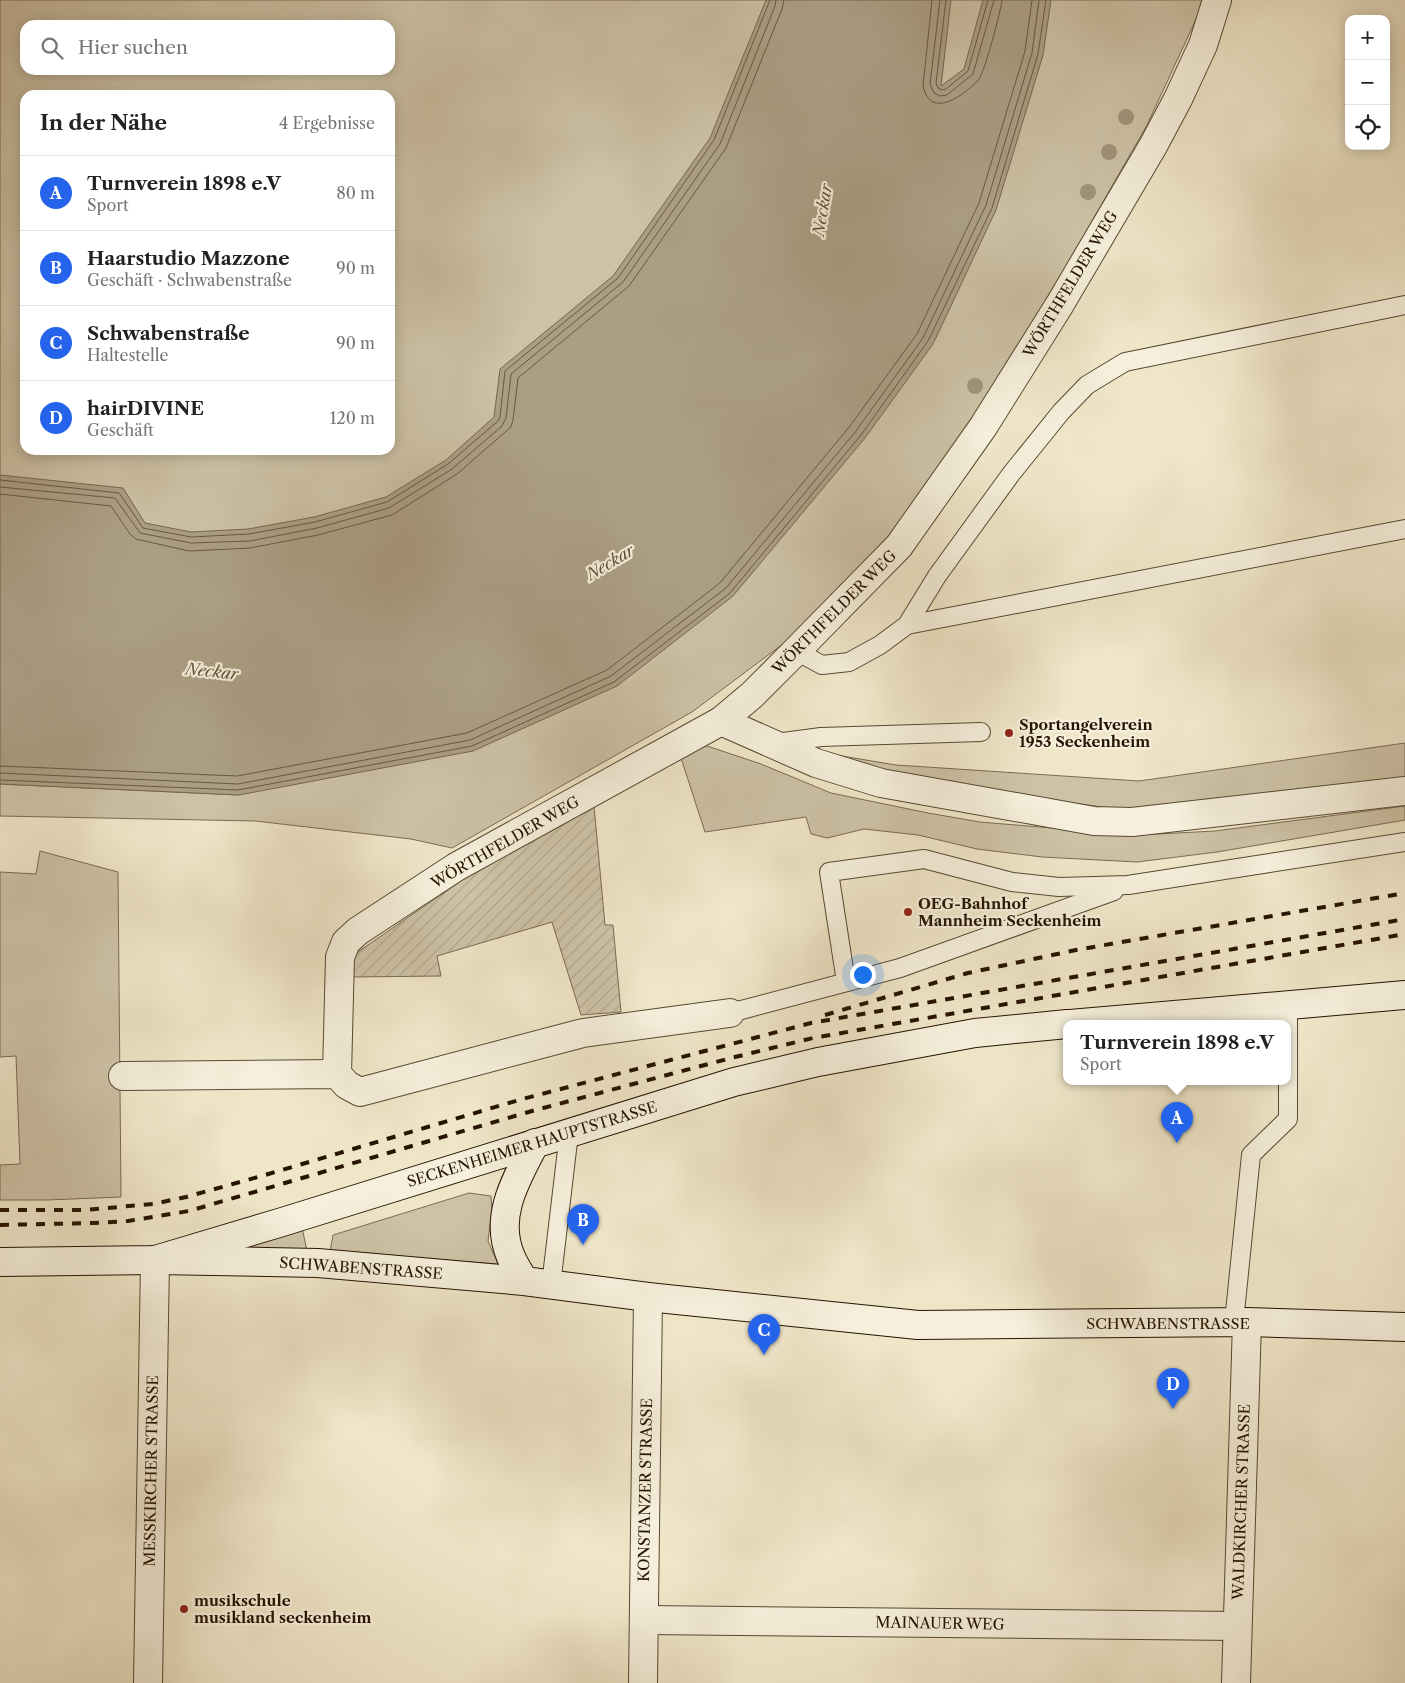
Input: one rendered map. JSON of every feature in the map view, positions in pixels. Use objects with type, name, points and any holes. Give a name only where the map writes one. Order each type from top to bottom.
[{"type":"street","name":"WÖRTHFELDER WEG","points":[[337,1074],[340,957],[346,942],[358,931],[456,867],[721,721],[752,695],[796,652],[899,546],[983,427],[1060,304],[1153,146],[1178,99],[1203,45],[1217,0]]},
{"type":"street","points":[[721,721],[816,764],[881,783],[1094,821],[1132,822],[1405,792]]},
{"type":"street","name":"SECKENHEIMER HAUPTSTRASSE","points":[[1114,1020],[1405,995]]},
{"type":"street","points":[[123,1076],[337,1074],[347,1085],[360,1092],[583,1033],[730,1013]]},
{"type":"street","name":"SECKENHEIMER HAUPTSTRASSE","points":[[0,1262],[155,1260],[734,1082],[818,1062],[975,1033],[1063,1024]]},
{"type":"street","points":[[524,1281],[510,1256],[504,1231],[507,1202],[516,1179],[535,1143]]},
{"type":"street","name":"SCHWABENSTRASSE","points":[[155,1260],[318,1263],[524,1281],[648,1297],[918,1325],[1240,1322],[1405,1327]]},
{"type":"street","name":"MESSKIRCHER STRASSE","points":[[148,1683],[155,1260]]},
{"type":"street","name":"KONSTANZER STRASSE","points":[[643,1683],[648,1297]]},
{"type":"street","name":"WALDKIRCHER STRASSE","points":[[1236,1683],[1240,1322]]},
{"type":"street","name":"MAINAUER WEG","points":[[644,1620],[1237,1626]]},
{"type":"lane","points":[[796,652],[822,665],[849,662],[880,645],[907,625],[937,576],[1011,474],[1061,412],[1087,384],[1124,362],[1405,305]]},
{"type":"lane","points":[[907,625],[1405,529]]},
{"type":"lane","points":[[770,744],[821,737],[981,732]]},
{"type":"lane","points":[[846,982],[829,872],[924,859],[1012,882],[1059,887],[1128,885],[1405,842]]},
{"type":"lane","points":[[730,1013],[900,968],[1128,885]]},
{"type":"lane","points":[[1288,1005],[1288,1020]]},
{"type":"lane","points":[[1240,1322],[1251,1155],[1288,1119],[1288,1085]]},
{"type":"lane","points":[[551,1285],[569,1133]]},
{"type":"shaded area","points":[[0,0],[1202,0],[1198,15],[1147,125],[1068,263],[973,420],[890,537],[799,632],[692,712],[452,848],[411,839],[255,821],[0,816],[0,784],[239,795],[0,654]]},
{"type":"shaded area","points":[[1405,743],[1405,777],[1124,810],[883,777],[818,752],[896,765],[1139,781]]},
{"type":"shaded area","points":[[704,745],[761,764],[831,793],[980,822],[1139,835],[1215,831],[1405,806],[1405,820],[1217,852],[1137,862],[1042,857],[977,849],[918,835],[864,829],[827,838],[811,834],[806,817],[705,832],[680,755]]},
{"type":"shaded area","points":[[594,806],[605,925],[613,925],[621,1012],[581,1015],[552,922],[437,956],[441,976],[351,977],[349,958],[464,879]]},
{"type":"shaded area","points":[[40,851],[118,872],[121,1197],[0,1200],[0,1165],[20,1164],[16,1056],[0,1057],[0,872],[36,874]]},
{"type":"shaded area","points":[[469,1193],[491,1196],[492,1209],[488,1241],[498,1264],[330,1252],[333,1235]]},
{"type":"shaded area","points":[[300,1218],[307,1251],[228,1253]]},
{"type":"water","name":"Neckar","points":[[766,0],[951,0],[941,86],[964,69],[983,0],[1051,0],[1043,55],[996,210],[933,344],[865,438],[733,596],[617,686],[473,751],[239,795],[0,784],[0,475],[123,488],[145,523],[191,532],[248,529],[314,517],[386,497],[446,460],[494,417],[500,369],[613,276],[710,138]]},
{"type":"railway","points":[[825,1015],[968,973],[1076,950],[1405,893]]},
{"type":"railway","points":[[0,1210],[84,1210],[153,1204],[265,1175],[519,1100],[811,1023],[1405,919]]},
{"type":"railway","points":[[0,1225],[128,1221],[189,1211],[532,1111],[813,1038],[1405,934]]},
{"type":"place","name":"Sportangelverein 1953 Seckenheim","points":[[1009,733]]},
{"type":"place","name":"OEG-Bahnhof Mannheim Seckenheim","points":[[908,912]]},
{"type":"place","name":"Turnverein 1898 e.V","points":[[1177,1143]]},
{"type":"place","name":"Haarstudio Mazzone","points":[[583,1245]]},
{"type":"place","name":"Schwabenstraße","points":[[764,1355]]},
{"type":"place","name":"hairDIVINE","points":[[1173,1409]]},
{"type":"place","name":"musikschule musikland seckenheim","points":[[184,1609]]}]
